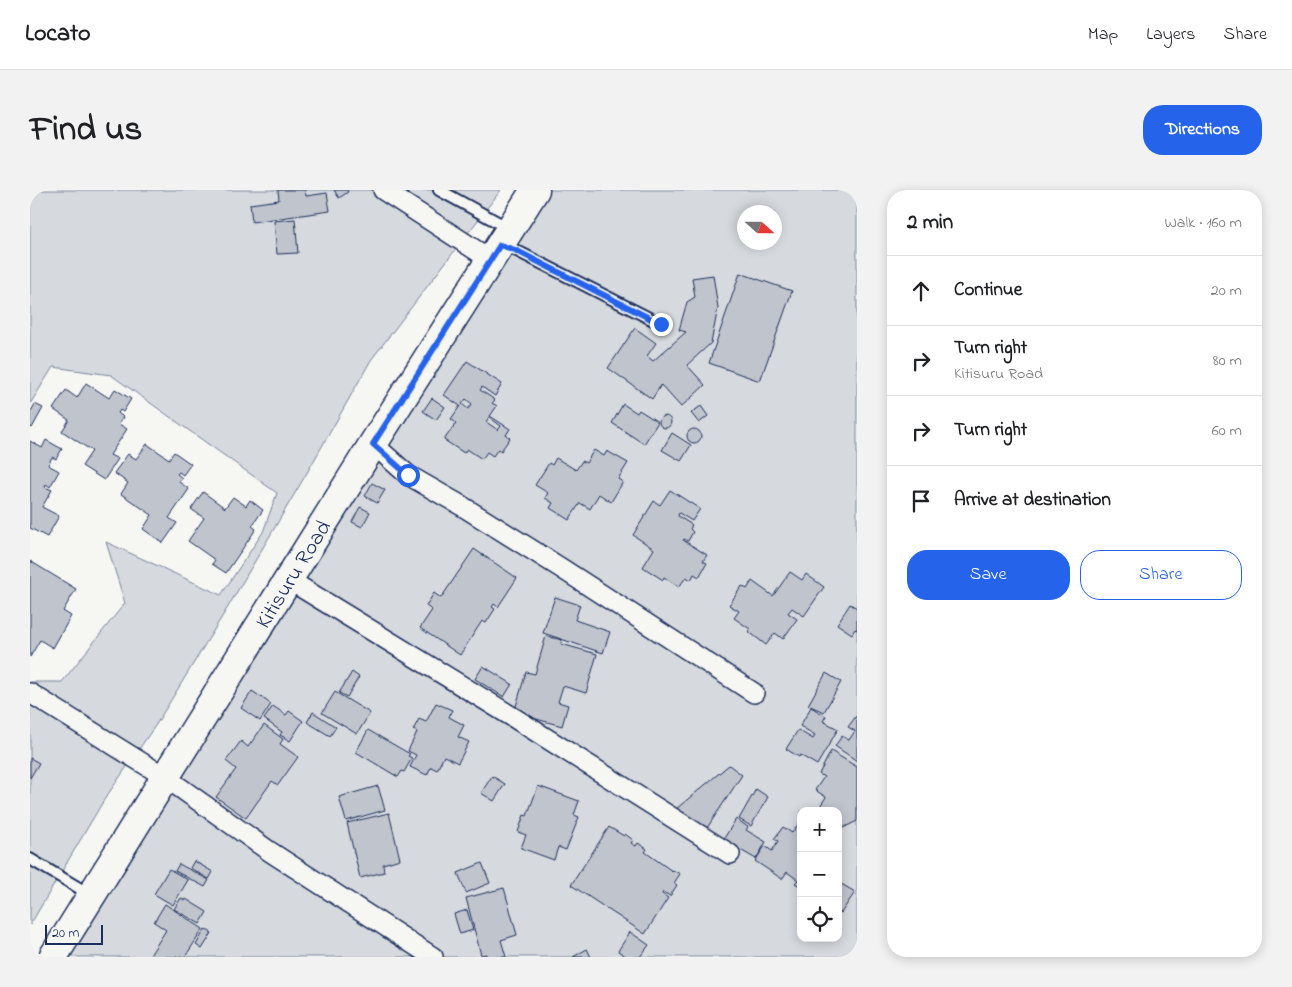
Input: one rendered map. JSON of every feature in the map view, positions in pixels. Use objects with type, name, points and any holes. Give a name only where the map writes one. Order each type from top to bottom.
[{"type":"street","points":[[383,190],[501,245]]},
{"type":"street","name":"Kitisuru Road","points":[[53,957],[373,444],[535,190]]},
{"type":"street","points":[[373,444],[408,475],[462,506],[561,568],[754,693]]},
{"type":"street","points":[[289,580],[516,719],[730,854]]},
{"type":"street","points":[[30,693],[165,777],[269,851],[433,957]]},
{"type":"lane","points":[[439,190],[501,245],[515,250],[661,324]]},
{"type":"lane","points":[[30,859],[92,896]]},
{"type":"shaded area","points":[[30,190],[501,190],[371,360],[228,607],[157,723],[104,800],[30,925],[30,682],[62,682],[125,603],[106,542],[221,595],[263,532],[277,493],[111,375],[53,367],[30,404]]},
{"type":"shaded area","points":[[548,190],[857,190],[857,948],[847,957],[70,957],[472,308]]},
{"type":"building","points":[[278,190],[305,190],[306,196],[327,193],[330,211],[252,222],[250,204],[279,200]]},
{"type":"building","points":[[334,190],[347,190],[348,192],[339,198]]},
{"type":"building","points":[[295,219],[298,253],[277,254],[274,221]]},
{"type":"building","points":[[740,273],[792,291],[760,381],[709,363]]},
{"type":"building","points":[[713,275],[718,308],[711,343],[687,365],[705,385],[681,407],[661,385],[652,399],[608,368],[635,328],[656,343],[647,356],[653,361],[686,332],[679,330],[687,302],[695,297],[692,278]]},
{"type":"building","points":[[467,361],[502,384],[495,396],[482,387],[480,390],[495,400],[492,403],[497,406],[490,416],[510,429],[506,435],[510,438],[501,451],[498,449],[493,456],[487,452],[482,459],[467,449],[464,453],[444,440],[456,423],[451,419],[460,406],[444,395]],"holes":[[[466,399],[472,404],[468,409],[462,404]],[[489,417],[501,426],[498,430],[486,422]]]},
{"type":"building","points":[[86,383],[109,398],[115,389],[131,399],[123,412],[120,410],[118,413],[123,417],[119,424],[127,429],[110,455],[118,459],[104,480],[82,466],[92,451],[62,431],[69,420],[53,409],[66,390],[77,398]]},
{"type":"building","points":[[432,398],[445,407],[436,420],[423,411]]},
{"type":"building","points":[[35,404],[43,408],[32,428],[30,427],[30,413]]},
{"type":"building","points":[[623,404],[637,413],[639,410],[658,422],[644,444],[612,423]]},
{"type":"building","points":[[701,406],[708,416],[699,423],[691,413]]},
{"type":"building","points":[[663,416],[667,416],[671,422],[667,428],[663,428],[659,424],[659,420]]},
{"type":"building","points":[[694,429],[699,431],[701,436],[699,441],[694,443],[689,441],[687,436],[689,431]]},
{"type":"building","points":[[672,433],[691,445],[681,461],[662,450]]},
{"type":"building","points":[[46,440],[62,449],[56,459],[52,457],[48,465],[59,471],[50,487],[46,484],[45,487],[52,490],[42,507],[59,516],[47,537],[30,528],[30,441],[42,448]]},
{"type":"building","points":[[147,444],[169,459],[174,452],[191,464],[183,475],[179,472],[177,474],[182,478],[179,482],[189,489],[169,518],[177,523],[163,543],[143,529],[152,515],[121,494],[128,483],[114,473],[128,454],[136,459]]},
{"type":"building","points":[[594,450],[604,456],[607,451],[628,463],[618,479],[623,482],[611,502],[599,494],[590,509],[580,503],[569,520],[550,508],[553,503],[545,498],[548,493],[535,485],[549,463],[552,465],[556,458],[576,470],[582,461],[586,463]]},
{"type":"building","points":[[372,483],[385,490],[377,503],[365,496]]},
{"type":"building","points":[[670,490],[700,509],[692,521],[679,513],[678,516],[692,525],[690,529],[693,532],[688,541],[683,540],[707,555],[703,561],[707,563],[699,577],[694,574],[691,580],[686,577],[679,587],[664,577],[663,580],[643,567],[654,549],[633,535],[654,501],[660,505]]},
{"type":"building","points":[[203,492],[225,508],[233,497],[246,506],[250,500],[263,510],[252,526],[256,529],[226,573],[212,564],[215,560],[188,541],[204,518],[191,509]]},
{"type":"building","points":[[360,507],[370,512],[362,527],[352,522]]},
{"type":"building","points":[[474,549],[517,578],[498,607],[494,604],[492,607],[495,609],[486,623],[482,621],[460,655],[420,628],[432,610],[426,606],[434,593],[441,598]]},
{"type":"building","points":[[30,561],[76,589],[63,611],[71,616],[53,648],[40,640],[30,657]]},
{"type":"building","points":[[790,572],[802,580],[806,574],[824,587],[804,616],[792,608],[788,613],[797,619],[783,639],[775,633],[766,645],[748,631],[750,629],[734,618],[739,611],[729,605],[742,586],[747,589],[752,581],[773,596]]},
{"type":"building","points":[[555,597],[580,605],[575,620],[610,632],[603,653],[543,633]]},
{"type":"building","points":[[850,604],[857,608],[857,630],[855,629],[852,634],[837,624]]},
{"type":"building","points":[[546,636],[562,640],[561,644],[597,654],[586,693],[563,686],[558,702],[568,705],[562,726],[514,713],[526,672],[535,674]]},
{"type":"building","points":[[483,666],[512,684],[504,697],[475,679]]},
{"type":"building","points":[[352,672],[359,677],[347,697],[339,693]]},
{"type":"building","points":[[826,673],[841,682],[824,712],[808,705]]},
{"type":"building","points":[[252,691],[271,704],[260,721],[241,708]]},
{"type":"building","points":[[335,692],[370,713],[357,734],[322,713]]},
{"type":"building","points":[[436,703],[452,710],[449,717],[464,725],[458,737],[469,742],[458,763],[444,756],[437,770],[431,767],[427,775],[410,767],[416,755],[408,751],[417,732],[413,730],[419,719],[426,722]]},
{"type":"building","points":[[273,706],[286,715],[289,711],[303,721],[290,741],[280,735],[282,732],[264,719]]},
{"type":"building","points":[[811,707],[826,716],[823,721],[838,729],[817,765],[786,749],[798,730],[813,739],[815,735],[800,726]]},
{"type":"building","points":[[313,712],[336,727],[330,736],[307,722]]},
{"type":"building","points":[[857,715],[857,761],[835,746],[842,736],[849,740],[855,731],[848,727]]},
{"type":"building","points":[[264,725],[283,739],[280,744],[298,757],[278,785],[272,781],[246,818],[216,797],[236,769],[226,761],[241,741],[248,747]]},
{"type":"building","points":[[368,730],[410,754],[408,756],[412,758],[404,772],[402,771],[398,777],[356,752]]},
{"type":"building","points":[[831,751],[857,767],[857,821],[843,828],[842,807],[820,807],[826,797],[815,790],[824,777],[819,774]]},
{"type":"building","points":[[30,758],[39,763],[30,778]]},
{"type":"building","points":[[729,765],[742,775],[705,831],[676,809]]},
{"type":"building","points":[[492,776],[505,784],[494,801],[481,793]]},
{"type":"building","points":[[378,786],[385,810],[346,821],[339,797]]},
{"type":"building","points":[[538,786],[579,801],[574,815],[579,817],[566,850],[558,847],[554,860],[521,848],[526,835],[518,832],[524,815],[527,816]]},
{"type":"building","points":[[756,789],[768,797],[751,826],[739,819]]},
{"type":"building","points":[[389,813],[400,859],[383,864],[384,872],[360,878],[347,823]]},
{"type":"building","points":[[736,819],[748,827],[746,830],[766,842],[756,859],[723,840]]},
{"type":"building","points":[[797,826],[797,879],[787,872],[782,879],[755,861],[765,846],[772,851],[778,841],[774,839],[783,827],[792,833]]},
{"type":"building","points":[[609,827],[624,836],[625,834],[633,840],[631,843],[636,846],[638,843],[647,849],[645,852],[672,871],[680,874],[674,883],[677,885],[670,896],[663,892],[662,894],[668,898],[645,934],[571,885]]},
{"type":"building","points":[[194,861],[213,872],[209,879],[190,868]]},
{"type":"building","points":[[482,863],[490,883],[466,893],[458,873]]},
{"type":"building","points":[[179,864],[209,880],[205,887],[175,871]]},
{"type":"building","points":[[169,869],[188,880],[173,905],[154,894]]},
{"type":"building","points":[[842,884],[855,892],[842,912]]},
{"type":"building","points":[[504,888],[517,935],[501,940],[506,957],[487,957],[486,954],[481,955],[466,898]]},
{"type":"building","points":[[181,898],[207,912],[200,924],[174,909]]},
{"type":"building","points":[[165,904],[203,929],[185,957],[149,957],[166,930],[154,922]]},
{"type":"building","points":[[467,910],[473,930],[460,934],[454,914]]},
{"type":"building","points":[[205,929],[212,933],[202,949],[196,945]]},
{"type":"building","points":[[630,932],[649,945],[640,957],[627,957],[618,951]]},
{"type":"building","points":[[587,949],[591,957],[573,957]]},
{"type":"route","points":[[408,475],[373,444],[500,245],[515,250],[661,324]]}]
